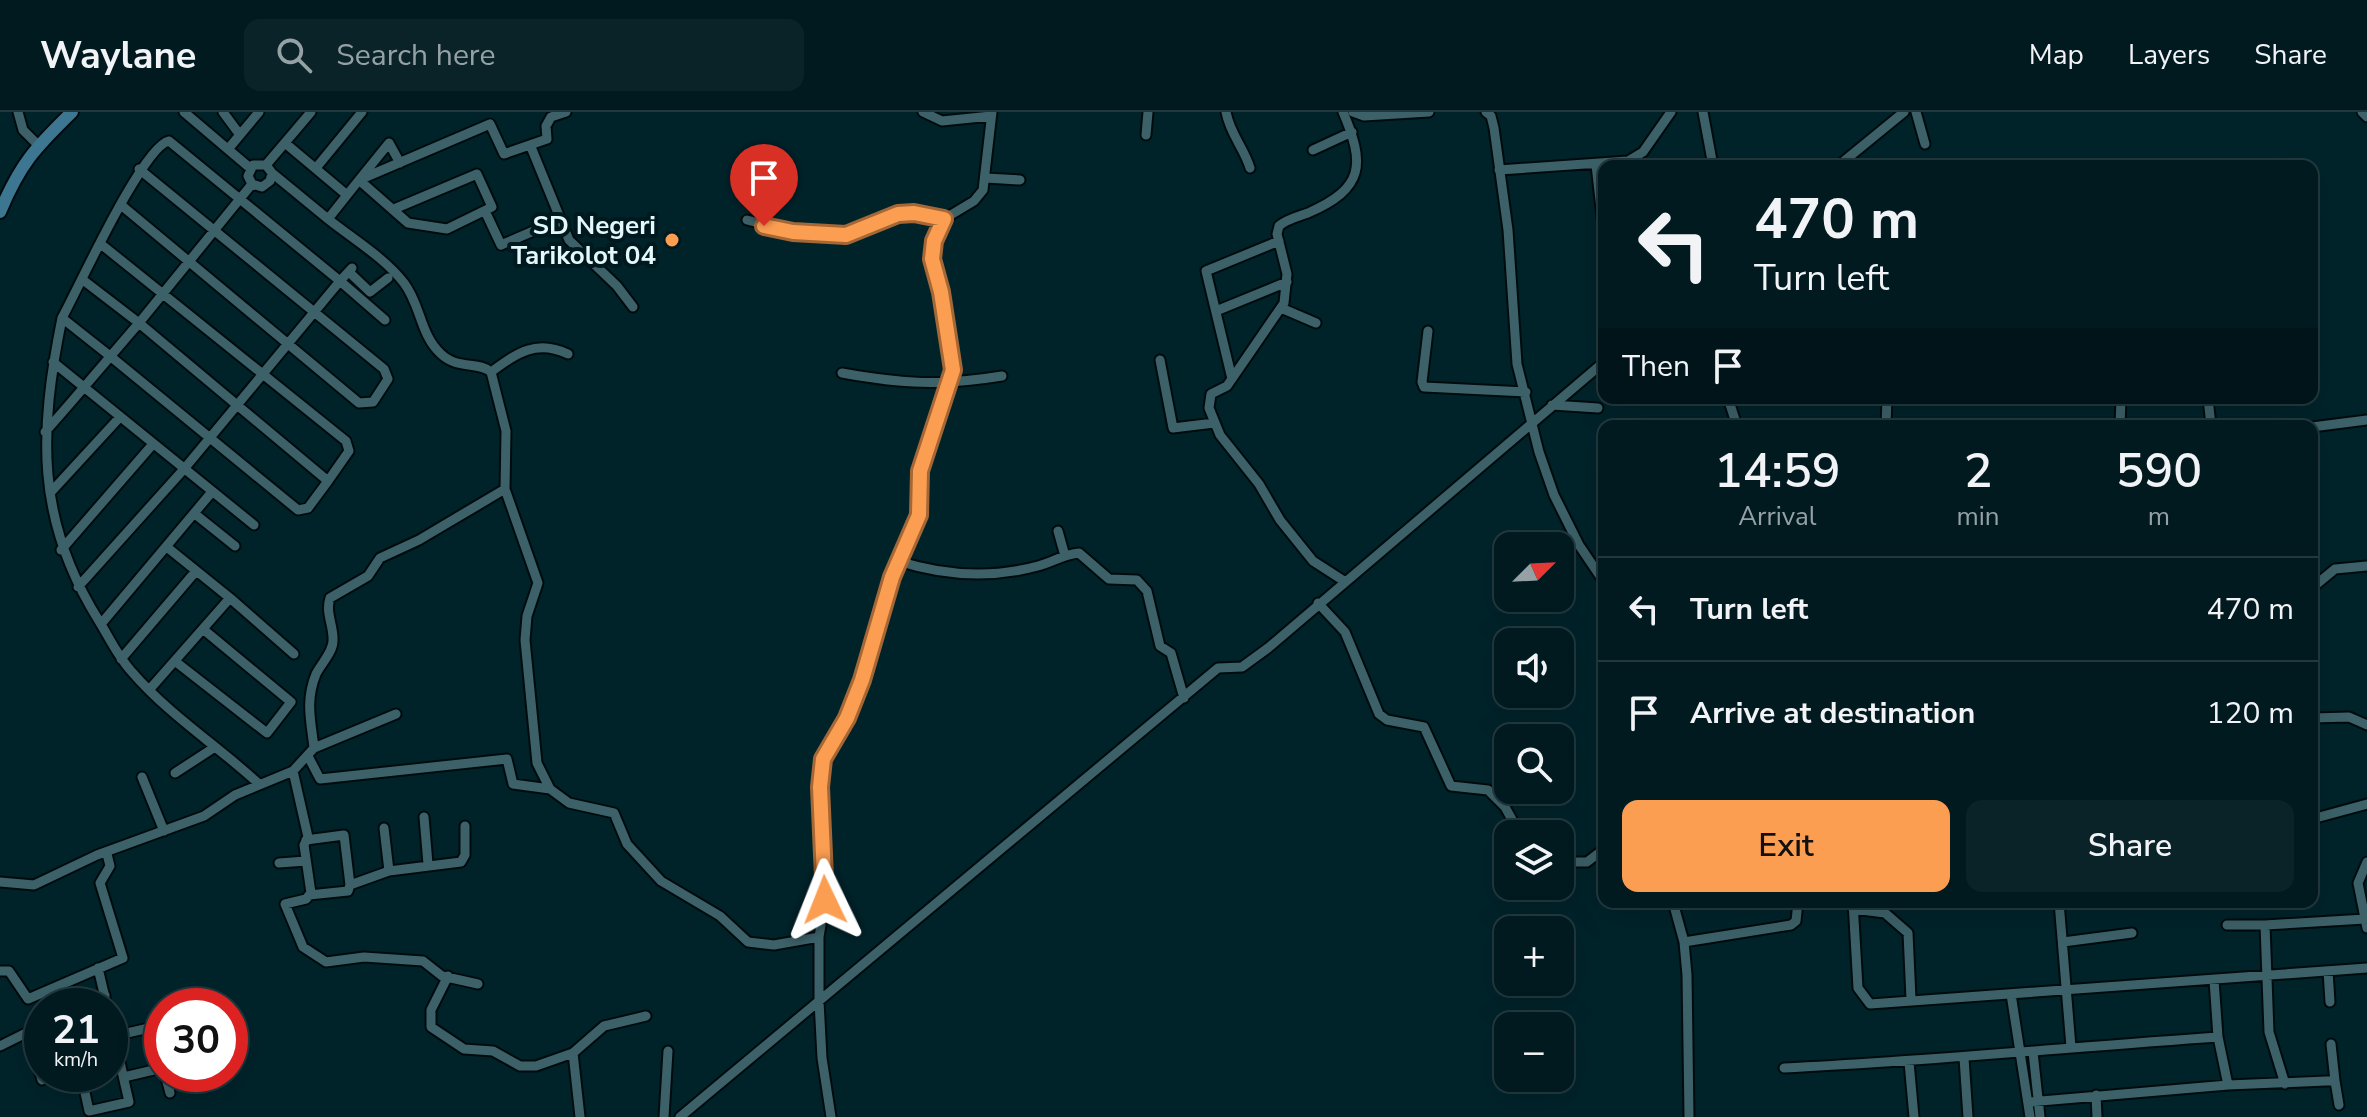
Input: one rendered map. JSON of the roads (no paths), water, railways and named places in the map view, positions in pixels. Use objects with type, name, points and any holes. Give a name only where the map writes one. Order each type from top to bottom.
[{"type":"main road","points":[[0,212],[17,171],[71,112]]},
{"type":"street","points":[[18,112],[23,130],[38,145]]},
{"type":"street","points":[[184,112],[250,168]]},
{"type":"street","points":[[223,112],[240,135]]},
{"type":"street","points":[[229,148],[259,112]]},
{"type":"street","points":[[252,184],[265,186],[269,169],[285,143],[311,112]]},
{"type":"street","points":[[316,168],[362,112]]},
{"type":"street","points":[[359,180],[490,124],[504,154],[531,147],[547,139],[546,126],[551,117],[566,112]]},
{"type":"street","points":[[831,1117],[822,1058],[819,1001],[819,937],[825,900],[820,787],[823,759],[847,718],[862,680],[898,561],[919,515],[922,463],[949,385],[952,356],[932,259],[934,241],[944,219],[974,201],[986,178],[992,114],[942,121],[923,112]]},
{"type":"street","points":[[1146,135],[1148,112]]},
{"type":"street","points":[[1226,112],[1232,135],[1250,168]]},
{"type":"street","points":[[1343,112],[1352,132],[1359,165],[1349,184],[1309,213],[1282,223],[1277,234],[1287,282],[1281,308],[1232,379],[1210,396],[1214,423],[1304,550],[1344,581]]},
{"type":"street","points":[[1353,112],[1364,116],[1429,112]]},
{"type":"street","points":[[1486,112],[1493,120],[1508,230],[1514,346],[1539,452],[1560,507],[1598,572]]},
{"type":"street","points":[[1630,160],[1637,157],[1671,112]]},
{"type":"street","points":[[1703,112],[1712,160]]},
{"type":"street","points":[[1845,160],[1904,112]]},
{"type":"street","points":[[1916,112],[1925,144]]},
{"type":"street","points":[[2362,112],[2367,117]]},
{"type":"street","points":[[1313,150],[1352,132]]},
{"type":"street","points":[[259,784],[149,690],[121,659],[78,587],[61,550],[54,525],[45,432],[53,362],[62,318],[139,169],[157,146],[169,141],[385,320]]},
{"type":"street","points":[[285,143],[347,195]]},
{"type":"street","points":[[328,219],[389,143],[400,163]]},
{"type":"street","points":[[531,147],[559,220],[578,251],[617,286],[633,307]]},
{"type":"street","points":[[252,184],[248,176],[250,168],[258,163],[269,169],[401,280],[429,340],[442,356],[452,363],[487,368],[491,372],[506,431],[505,489],[538,583],[527,616],[525,648],[532,741],[537,763],[550,789],[569,803],[614,813],[635,854],[661,881],[720,916],[748,942],[774,945],[819,937]]},
{"type":"street","points":[[1499,170],[1596,165],[1598,182]]},
{"type":"street","points":[[121,205],[359,403],[373,402],[388,379],[384,369],[139,169]]},
{"type":"street","points":[[359,180],[408,223],[447,229],[492,207],[477,174],[394,209]]},
{"type":"street","points":[[986,178],[1020,180]]},
{"type":"street","points":[[45,432],[164,295],[252,184]]},
{"type":"street","points":[[485,211],[501,245],[559,220]]},
{"type":"street","points":[[747,220],[793,232],[846,235],[898,214],[914,213],[944,219]]},
{"type":"street","points":[[1232,379],[1205,275],[1208,268],[1279,241]]},
{"type":"street","points":[[62,318],[302,511],[328,481],[350,445],[102,245]]},
{"type":"street","points":[[78,587],[184,469],[351,270],[370,292],[388,278]]},
{"type":"street","points":[[83,280],[328,481]]},
{"type":"street","points":[[1216,311],[1287,282]]},
{"type":"street","points":[[1281,308],[1316,323]]},
{"type":"street","points":[[1428,331],[1424,387],[1526,392]]},
{"type":"street","points":[[491,372],[511,356],[536,347],[568,354]]},
{"type":"street","points":[[1160,360],[1173,428],[1178,430],[1214,423]]},
{"type":"street","points":[[53,362],[254,525]]},
{"type":"street","points":[[680,1117],[1218,668],[1242,667],[1598,367]]},
{"type":"street","points":[[842,373],[893,382],[949,385],[1002,376]]},
{"type":"street","points":[[1552,405],[1598,408]]},
{"type":"street","points":[[51,492],[120,417]]},
{"type":"street","points":[[2318,426],[2367,420]]},
{"type":"street","points":[[61,550],[153,444]]},
{"type":"street","points":[[0,882],[34,885],[97,855],[107,854],[204,816],[259,784],[293,771],[309,758],[314,748],[308,717],[309,701],[315,678],[333,647],[327,609],[330,598],[368,576],[380,558],[419,540],[505,489]]},
{"type":"street","points":[[101,624],[168,548],[211,493]]},
{"type":"street","points":[[195,514],[235,546]]},
{"type":"street","points":[[1058,531],[1065,556]]},
{"type":"street","points":[[168,548],[294,654]]},
{"type":"street","points":[[898,561],[945,574],[980,575],[1042,565],[1079,553],[1109,579],[1141,584],[1147,591],[1160,646],[1171,653],[1184,698]]},
{"type":"street","points":[[2318,583],[2335,569],[2367,566]]},
{"type":"street","points":[[121,659],[196,571]]},
{"type":"street","points":[[149,690],[230,598]]},
{"type":"street","points":[[1318,603],[1345,632],[1379,714],[1387,720],[1424,727],[1451,786],[1488,790],[1505,807],[1512,820]]},
{"type":"street","points":[[176,662],[267,733],[291,702],[204,630]]},
{"type":"street","points":[[314,748],[396,714]]},
{"type":"street","points":[[2318,718],[2349,717],[2367,726],[2367,738]]},
{"type":"street","points":[[175,773],[215,747]]},
{"type":"street","points":[[309,758],[320,779],[507,759],[513,784],[550,789]]},
{"type":"street","points":[[293,771],[306,840],[309,895]]},
{"type":"street","points":[[142,777],[164,831]]},
{"type":"street","points":[[2318,817],[2367,804]]},
{"type":"street","points":[[424,817],[428,864]]},
{"type":"street","points":[[350,885],[389,871],[461,862],[465,855],[465,826]]},
{"type":"street","points":[[384,828],[389,871]]},
{"type":"street","points":[[306,840],[344,835],[350,885],[348,891],[309,895],[285,904],[303,947],[326,962],[364,957],[423,961],[448,976],[478,984]]},
{"type":"street","points":[[0,971],[9,971],[28,999],[123,958],[100,883],[110,866],[107,854]]},
{"type":"street","points":[[1574,862],[1587,862],[1598,854]]},
{"type":"street","points":[[279,863],[306,861]]},
{"type":"street","points":[[2227,925],[2366,923],[2358,883],[2367,862]]},
{"type":"street","points":[[1675,908],[1684,942],[1691,1084],[1689,1117]]},
{"type":"street","points":[[1684,942],[1791,925],[1796,921],[1797,908]]},
{"type":"street","points":[[1853,908],[1861,994],[1870,1004],[2367,968]]},
{"type":"street","points":[[1862,908],[1885,913],[1908,933],[1911,999]]},
{"type":"street","points":[[2060,908],[2071,1047]]},
{"type":"street","points":[[2265,925],[2269,1032],[2285,1084]]},
{"type":"street","points":[[2063,942],[2132,933]]},
{"type":"street","points":[[98,968],[103,988]]},
{"type":"street","points":[[2328,971],[2330,1002]]},
{"type":"street","points":[[448,976],[429,1021],[431,1027],[464,1049],[505,1055],[526,1067],[573,1053],[604,1026],[646,1016]]},
{"type":"street","points":[[2214,980],[2218,1037],[2228,1085]]},
{"type":"street","points":[[2011,994],[2018,1054],[2040,1117]]},
{"type":"street","points":[[0,1046],[24,1034]]},
{"type":"street","points":[[1784,1068],[1909,1062],[2218,1037]]},
{"type":"street","points":[[2331,1044],[2339,1105]]},
{"type":"street","points":[[664,1117],[668,1051]]},
{"type":"street","points":[[2030,1117],[2035,1102],[2033,1052]]},
{"type":"street","points":[[573,1053],[580,1117]]},
{"type":"street","points":[[1964,1058],[1968,1117]]},
{"type":"street","points":[[1909,1062],[1914,1117]]},
{"type":"street","points":[[2035,1102],[2228,1085],[2335,1081]]},
{"type":"street","points":[[85,1092],[90,1114],[129,1102],[127,1092]]},
{"type":"street","points":[[2096,1095],[2097,1117]]},
{"type":"place","name":"SD Negeri Tarikolot 04","points":[[672,240]]}]
